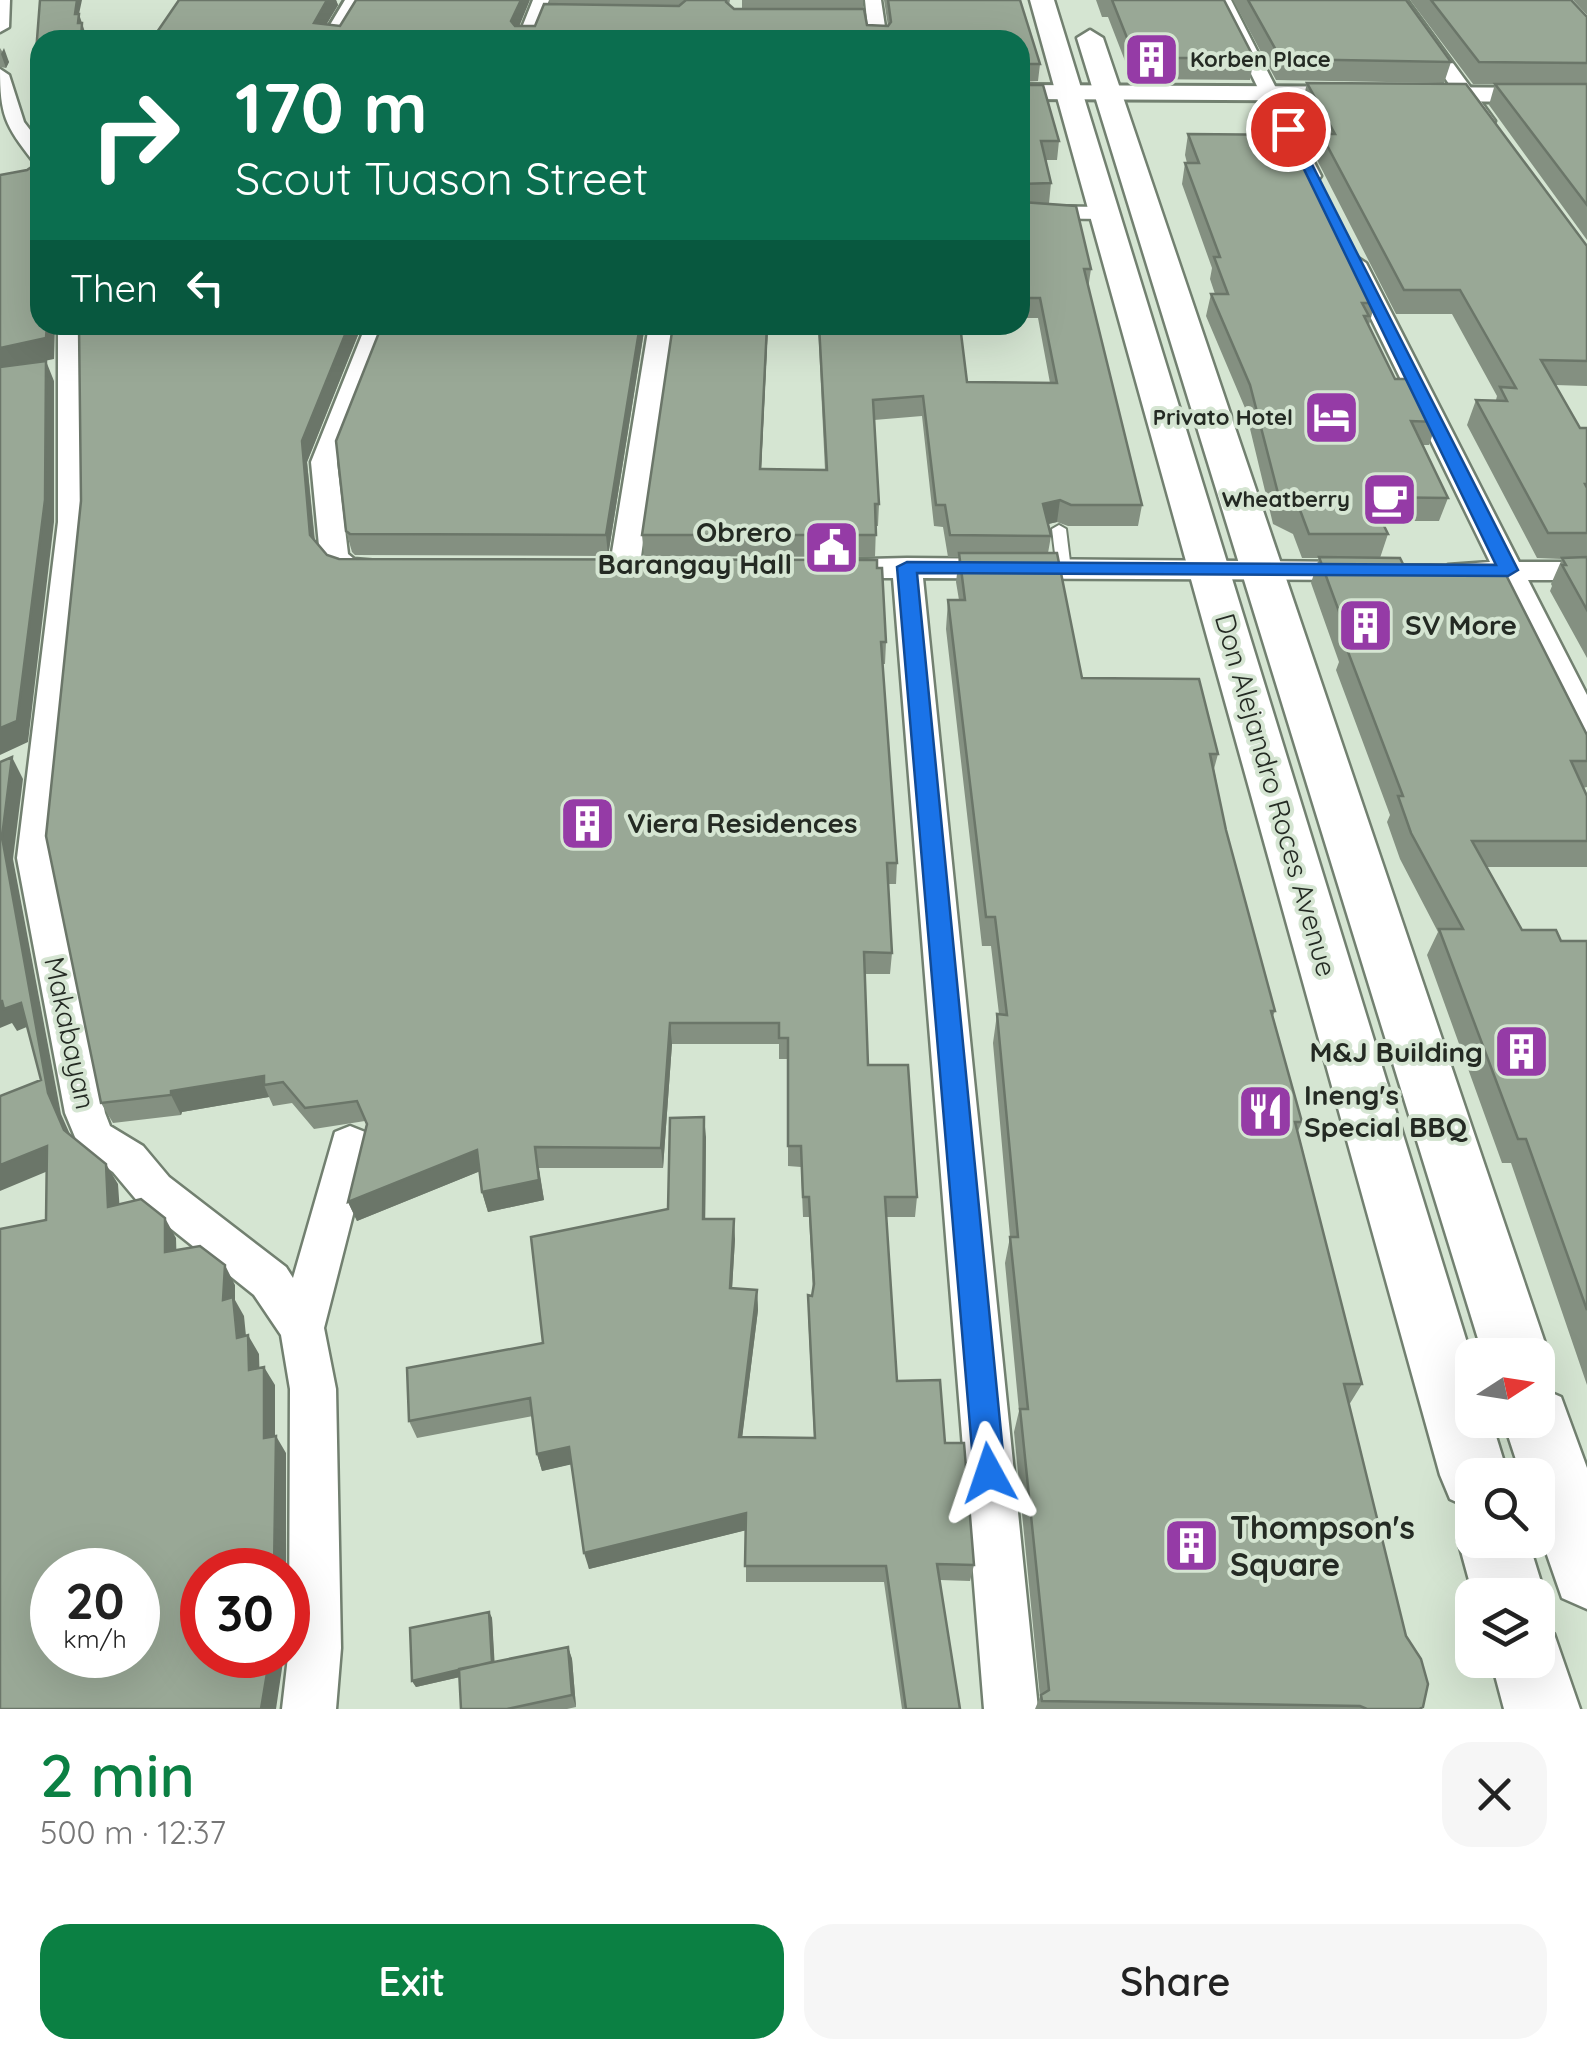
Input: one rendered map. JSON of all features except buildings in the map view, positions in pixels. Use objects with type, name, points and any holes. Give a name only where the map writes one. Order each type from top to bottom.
[{"type":"main road","name":"Don Alejandro Roces Avenue","points":[[1042,0],[1090,92],[1263,572],[1511,1338]]},
{"type":"main road","name":"Don Alejandro Roces Avenue","points":[[1084,18],[1106,213],[1469,1458]]},
{"type":"main road","points":[[1297,869],[1360,870]]},
{"type":"main road","points":[[1543,1438],[1587,1574]]},
{"type":"main road","points":[[1533,1678],[1542,1709]]},
{"type":"street","points":[[0,27],[2,0]]},
{"type":"street","points":[[338,30],[355,0]]},
{"type":"street","points":[[1223,0],[1323,200]]},
{"type":"street","points":[[1398,0],[1499,140]]},
{"type":"street","points":[[0,75],[14,123],[30,131]]},
{"type":"street","points":[[1030,92],[1587,95]]},
{"type":"street","points":[[1030,212],[1106,213]]},
{"type":"street","points":[[1341,236],[1587,727]]},
{"type":"street","name":"Makabayan","points":[[70,335],[72,522],[31,759],[35,858],[85,1113],[94,1137],[128,1158],[154,1190],[270,1280],[302,1328],[313,1389],[314,1648],[309,1709]]},
{"type":"street","points":[[374,335],[324,462],[334,556],[346,568],[406,568]]},
{"type":"street","points":[[626,571],[660,335]]},
{"type":"street","points":[[36,372],[72,367]]},
{"type":"street","points":[[907,567],[1011,1709]]},
{"type":"street","points":[[807,569],[1389,571]]},
{"type":"street","points":[[1427,571],[1587,571]]},
{"type":"street","points":[[302,1328],[350,1144]]},
{"type":"lane","points":[[1058,529],[1064,570]]},
{"type":"place","name":"Korben Place","points":[[1151,59]]},
{"type":"place","name":"Privato Hotel","points":[[1332,417]]},
{"type":"place","name":"Wheatberry","points":[[1389,499]]},
{"type":"place","name":"Obrero Barangay Hall","points":[[831,548]]},
{"type":"place","name":"SV More","points":[[1366,625]]},
{"type":"place","name":"Viera Residences","points":[[588,823]]},
{"type":"place","name":"M&J Building","points":[[1522,1052]]},
{"type":"place","name":"Ineng's Special BBQ","points":[[1265,1111]]},
{"type":"place","name":"Thompson's Square","points":[[1191,1546]]},
{"type":"route","points":[[989,1473],[907,567],[1508,570],[1288,129]]}]
